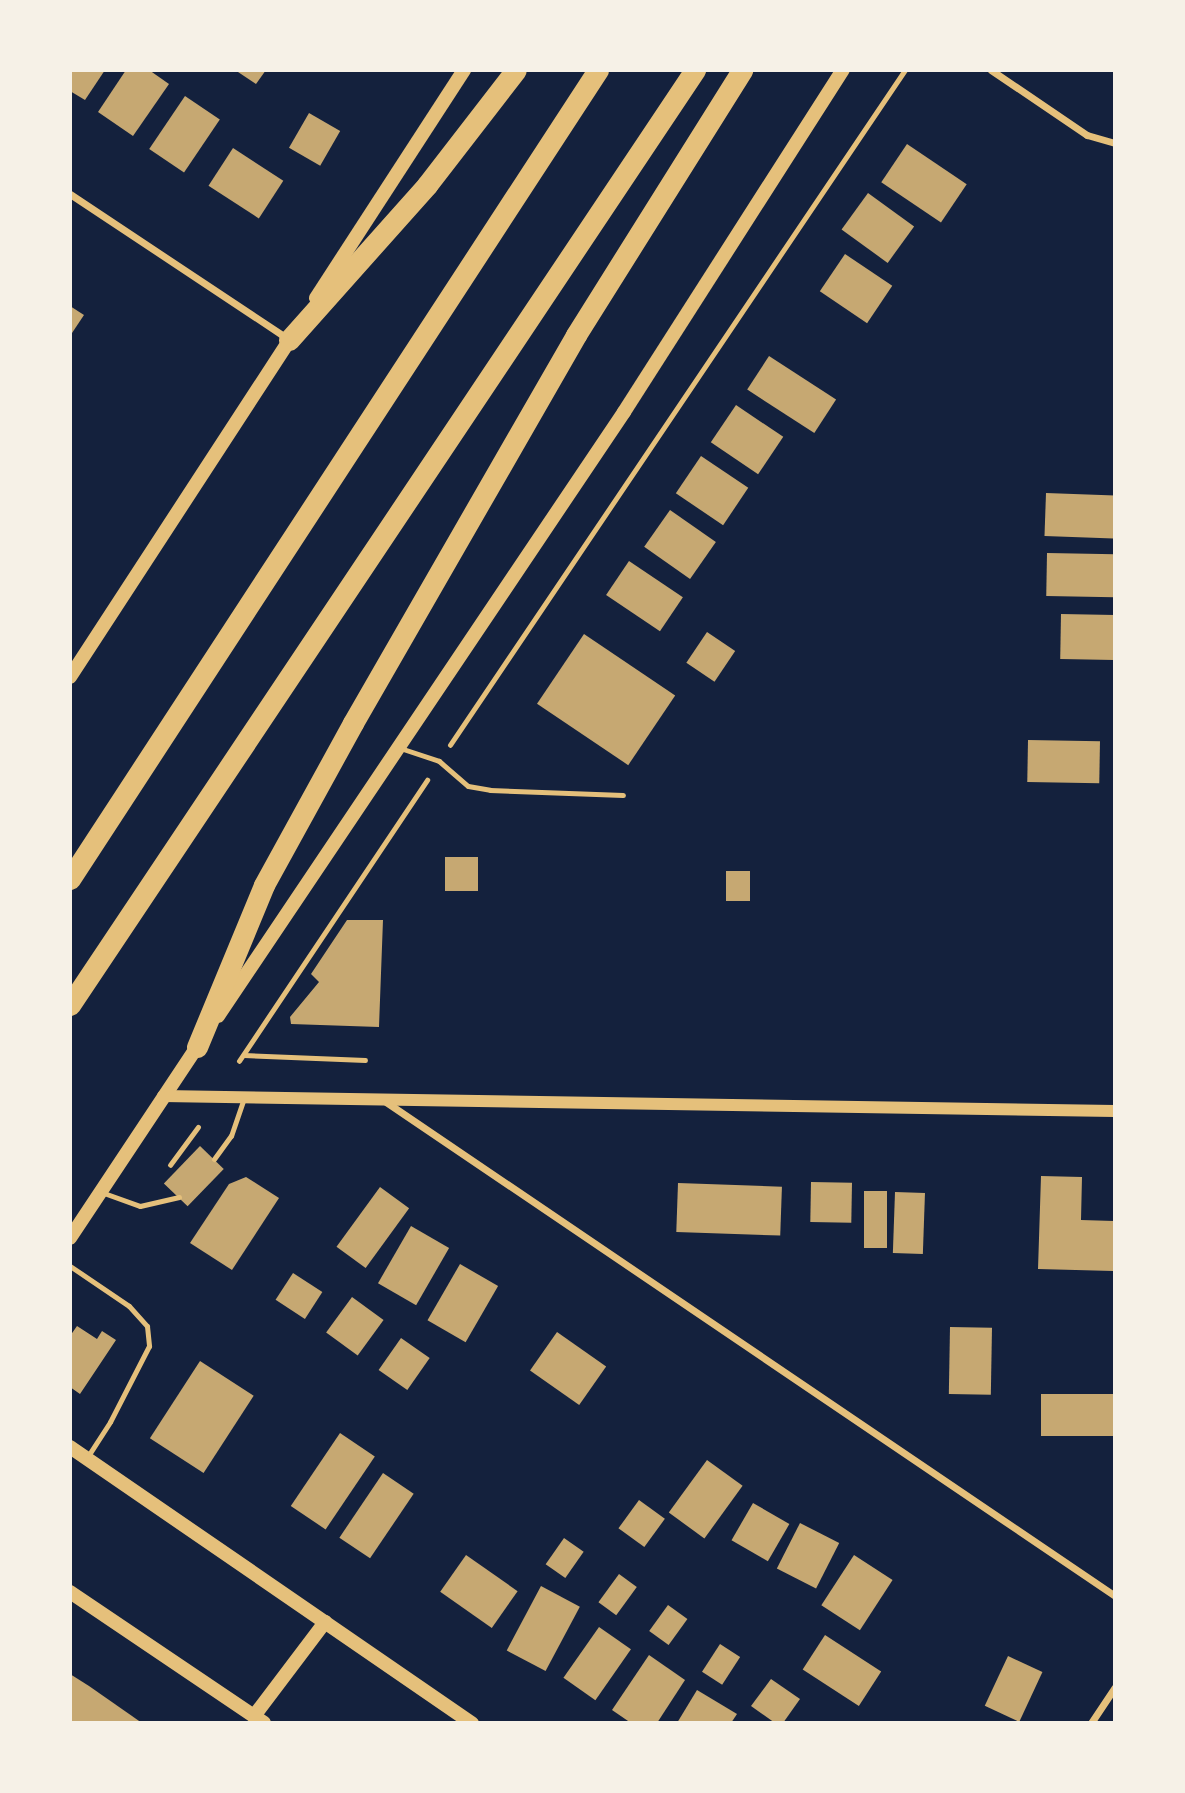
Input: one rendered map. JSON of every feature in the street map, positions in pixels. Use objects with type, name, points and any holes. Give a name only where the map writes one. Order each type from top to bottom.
[{"type":"highway","points":[[289,340],[428,185],[516,70]]},
{"type":"highway","points":[[70,879],[598,70]]},
{"type":"highway","points":[[70,1005],[695,70]]},
{"type":"highway","points":[[197,1047],[264,885],[353,723],[576,335],[742,70]]},
{"type":"main road","points":[[70,677],[464,70]]},
{"type":"main road","points":[[70,1238],[617,424],[843,70]]},
{"type":"main road","points":[[70,1447],[472,1723]]},
{"type":"main road","points":[[70,1461],[86,1458]]},
{"type":"main road","points":[[70,1592],[256,1721],[325,1622]]},
{"type":"street","points":[[991,70],[1087,135],[1115,143]]},
{"type":"street","points":[[70,194],[289,340]]},
{"type":"street","points":[[163,1096],[1115,1111]]},
{"type":"street","points":[[383,1100],[1115,1596]]},
{"type":"street","points":[[1091,1723],[1115,1687]]},
{"type":"lane","points":[[398,748],[439,761],[468,786],[552,794],[623,795]]},
{"type":"lane","points":[[214,1159],[231,1136],[244,1098]]},
{"type":"lane","points":[[101,1192],[140,1206],[179,1197]]},
{"type":"lane","points":[[70,1266],[129,1306],[147,1326],[149,1346],[113,1417],[86,1458]]},
{"type":"path","points":[[450,746],[905,70]]},
{"type":"path","points":[[239,1061],[427,780]]},
{"type":"path","points":[[243,1055],[365,1060]]},
{"type":"path","points":[[170,1165],[198,1127]]},
{"type":"building","points":[[70,70],[105,70],[85,100],[70,91]]},
{"type":"building","points":[[126,70],[149,70],[169,84],[133,136],[98,112]]},
{"type":"building","points":[[235,70],[266,70],[256,84]]},
{"type":"building","points":[[185,96],[220,119],[184,173],[149,149]]},
{"type":"building","points":[[309,113],[340,131],[320,166],[289,148]]},
{"type":"building","points":[[907,144],[967,184],[941,222],[881,182]]},
{"type":"building","points":[[233,148],[283,181],[259,218],[208,186]]},
{"type":"building","points":[[868,193],[914,227],[888,263],[842,229]]},
{"type":"building","points":[[845,254],[892,286],[867,323],[820,291]]},
{"type":"building","points":[[70,306],[84,315],[70,336]]},
{"type":"building","points":[[769,356],[836,400],[814,433],[747,390]]},
{"type":"building","points":[[736,405],[783,437],[758,474],[711,442]]},
{"type":"building","points":[[701,456],[748,488],[723,525],[676,493]]},
{"type":"building","points":[[1046,493],[1115,495],[1113,538],[1044,536]]},
{"type":"building","points":[[670,510],[716,542],[690,579],[644,547]]},
{"type":"building","points":[[1047,553],[1115,554],[1114,597],[1046,596]]},
{"type":"building","points":[[629,561],[683,597],[660,631],[606,595]]},
{"type":"building","points":[[1061,614],[1115,615],[1114,660],[1060,659]]},
{"type":"building","points":[[707,632],[735,651],[714,682],[686,663]]},
{"type":"building","points":[[584,634],[675,696],[628,765],[537,704]]},
{"type":"building","points":[[1028,740],[1100,741],[1099,783],[1027,782]]},
{"type":"building","points":[[445,857],[478,857],[478,891],[445,891]]},
{"type":"building","points":[[726,871],[750,871],[750,901],[726,901]]},
{"type":"building","points":[[347,920],[383,920],[379,1027],[291,1024],[290,1017],[319,982],[311,974]]},
{"type":"building","points":[[200,1146],[224,1169],[188,1206],[164,1183]]},
{"type":"building","points":[[1041,1176],[1082,1177],[1081,1220],[1114,1221],[1113,1271],[1038,1269]]},
{"type":"building","points":[[246,1177],[279,1198],[232,1270],[190,1243],[229,1184]]},
{"type":"building","points":[[811,1182],[852,1183],[851,1223],[810,1222]]},
{"type":"building","points":[[678,1183],[782,1187],[780,1236],[676,1232]]},
{"type":"building","points":[[380,1187],[409,1208],[366,1268],[337,1247]]},
{"type":"building","points":[[864,1191],[887,1191],[887,1248],[864,1248]]},
{"type":"building","points":[[895,1192],[925,1193],[923,1254],[893,1253]]},
{"type":"building","points":[[411,1226],[449,1248],[416,1305],[378,1283]]},
{"type":"building","points":[[460,1264],[498,1286],[466,1342],[428,1320]]},
{"type":"building","points":[[293,1273],[322,1292],[305,1319],[276,1300]]},
{"type":"building","points":[[352,1297],[384,1320],[358,1356],[326,1333]]},
{"type":"building","points":[[77,1326],[97,1339],[102,1331],[116,1340],[80,1394],[70,1387],[70,1336]]},
{"type":"building","points":[[950,1327],[992,1328],[991,1395],[949,1394]]},
{"type":"building","points":[[557,1332],[606,1366],[579,1405],[530,1371]]},
{"type":"building","points":[[401,1338],[430,1358],[407,1390],[379,1370]]},
{"type":"building","points":[[200,1361],[254,1396],[204,1473],[150,1438]]},
{"type":"building","points":[[1041,1394],[1115,1394],[1115,1436],[1041,1436]]},
{"type":"building","points":[[340,1433],[375,1456],[326,1529],[291,1506]]},
{"type":"building","points":[[707,1460],[743,1486],[704,1538],[669,1513]]},
{"type":"building","points":[[383,1473],[414,1494],[370,1558],[339,1538]]},
{"type":"building","points":[[639,1500],[665,1519],[644,1547],[618,1528]]},
{"type":"building","points":[[753,1503],[789,1524],[768,1561],[732,1540]]},
{"type":"building","points":[[800,1523],[839,1543],[816,1588],[777,1568]]},
{"type":"building","points":[[564,1538],[584,1552],[565,1578],[546,1564]]},
{"type":"building","points":[[466,1555],[518,1591],[492,1628],[440,1592]]},
{"type":"building","points":[[854,1555],[893,1580],[860,1630],[821,1605]]},
{"type":"building","points":[[619,1574],[637,1587],[616,1615],[598,1602]]},
{"type":"building","points":[[541,1586],[580,1607],[546,1671],[507,1650]]},
{"type":"building","points":[[668,1605],[687,1619],[669,1645],[649,1631]]},
{"type":"building","points":[[599,1627],[631,1649],[595,1700],[563,1678]]},
{"type":"building","points":[[825,1635],[881,1671],[859,1706],[803,1669]]},
{"type":"building","points":[[720,1644],[740,1657],[722,1685],[702,1672]]},
{"type":"building","points":[[649,1655],[685,1680],[657,1723],[631,1723],[612,1710]]},
{"type":"building","points":[[1008,1656],[1042,1672],[1019,1722],[985,1706]]},
{"type":"building","points":[[70,1674],[89,1686],[142,1723],[70,1723]]},
{"type":"building","points":[[771,1679],[800,1699],[783,1723],[775,1723],[751,1706]]},
{"type":"building","points":[[697,1690],[737,1714],[731,1723],[677,1723]]}]
